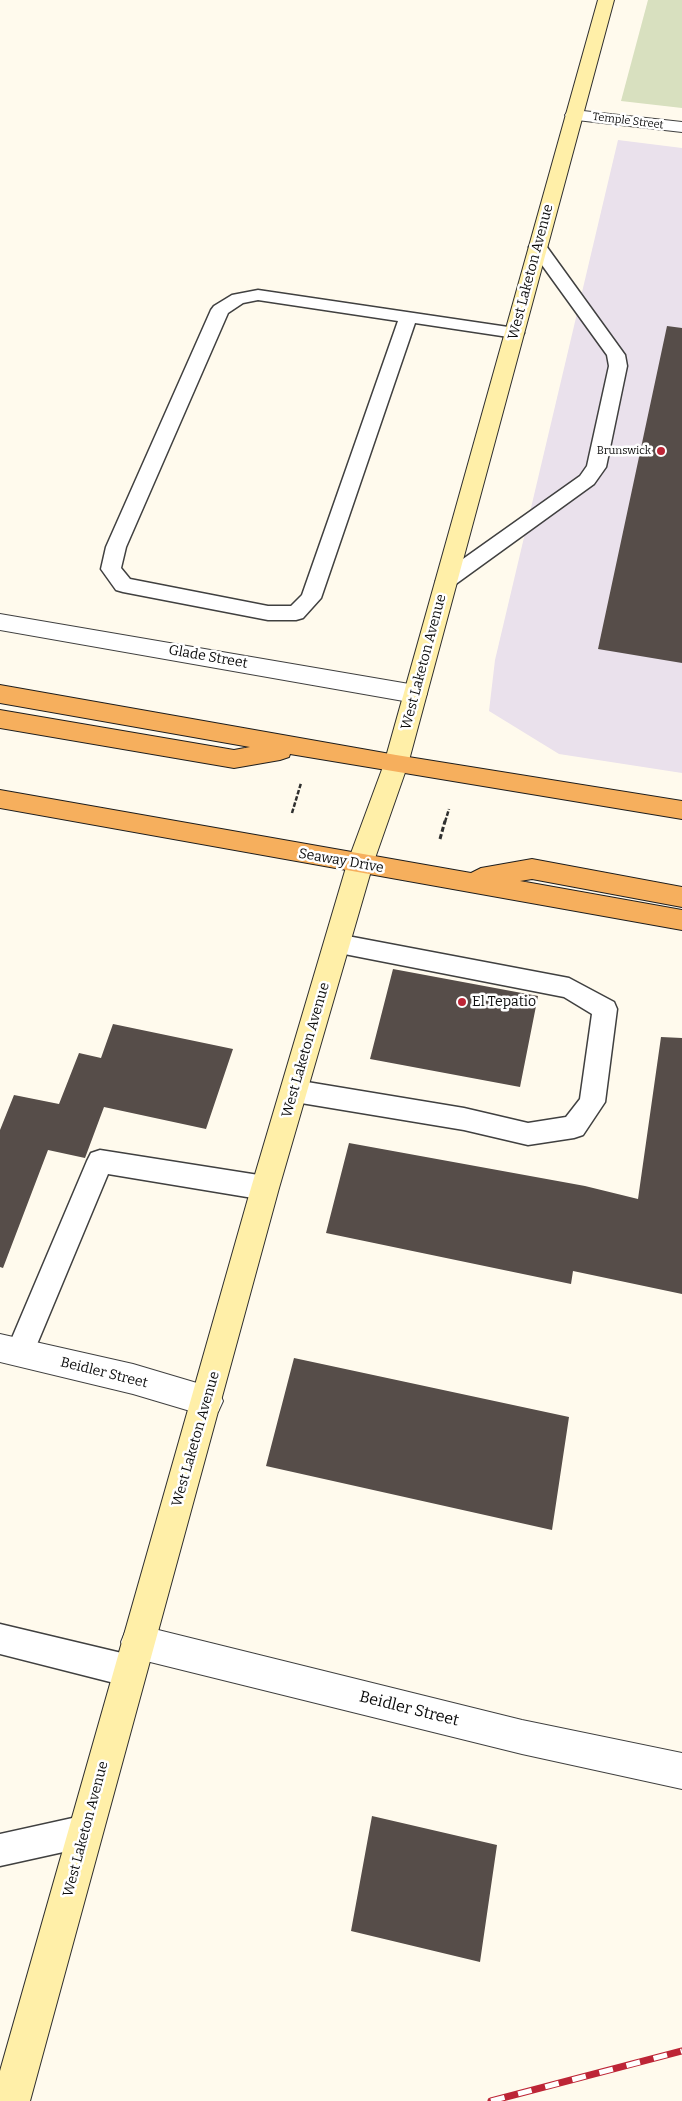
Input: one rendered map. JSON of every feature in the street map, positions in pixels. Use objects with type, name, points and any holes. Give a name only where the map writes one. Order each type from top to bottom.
[{"type":"highway","points":[[0,694],[396,764],[682,810]]},
{"type":"highway","points":[[0,719],[234,759],[301,747]]},
{"type":"highway","name":"Seaway Drive","points":[[0,799],[682,920]]},
{"type":"highway","points":[[460,881],[532,869],[682,897]]},
{"type":"main road","name":"West Laketon Avenue","points":[[11,2101],[265,1188],[360,864],[396,764],[606,0]]},
{"type":"street","name":"Temple Street","points":[[574,115],[682,127]]},
{"type":"street","name":"Glade Street","points":[[0,622],[415,694]]},
{"type":"street","name":"Beidler Street","points":[[10,1350],[133,1379],[207,1401]]},
{"type":"street","name":"Beidler Street","points":[[134,1657],[682,1771]]},
{"type":"lane","points":[[446,581],[587,480],[596,468],[618,366],[616,354],[538,247]]},
{"type":"lane","points":[[408,317],[311,598],[296,613],[268,614],[123,585],[111,569],[116,547],[220,310],[238,299],[258,295],[408,317],[514,333]]},
{"type":"lane","points":[[295,1091],[464,1119],[528,1134],[574,1127],[592,1102],[605,1009],[569,988],[337,944]]},
{"type":"lane","points":[[10,1350],[100,1161],[265,1188]]},
{"type":"lane","points":[[0,1639],[134,1657]]},
{"type":"lane","points":[[0,1850],[86,1831]]},
{"type":"path","points":[[292,813],[301,783]]},
{"type":"path","points":[[440,839],[449,809]]},
{"type":"shaded area","points":[[618,140],[682,148],[682,773],[559,754],[489,711],[495,660]]},
{"type":"green space","points":[[648,0],[682,0],[682,108],[621,101]]},
{"type":"building","name":"Brunswick","points":[[667,326],[682,328],[682,663],[598,649]]},
{"type":"building","points":[[393,969],[538,996],[520,1087],[370,1059]]},
{"type":"building","points":[[113,1024],[233,1049],[206,1129],[104,1107],[85,1158],[48,1150],[3,1268],[0,1267],[0,1130],[14,1095],[59,1104],[79,1053],[101,1058]]},
{"type":"building","points":[[661,1037],[682,1038],[682,1294],[573,1271],[571,1284],[326,1233],[349,1143],[585,1186],[638,1199]]},
{"type":"building","points":[[294,1358],[569,1417],[552,1530],[266,1466]]},
{"type":"building","points":[[372,1816],[497,1845],[480,1962],[351,1931]]},
{"type":"railway","points":[[491,2101],[682,2051]]},
{"type":"place","name":"Brunswick","points":[[661,451]]},
{"type":"place","name":"El Tepatio","points":[[462,1002]]}]
